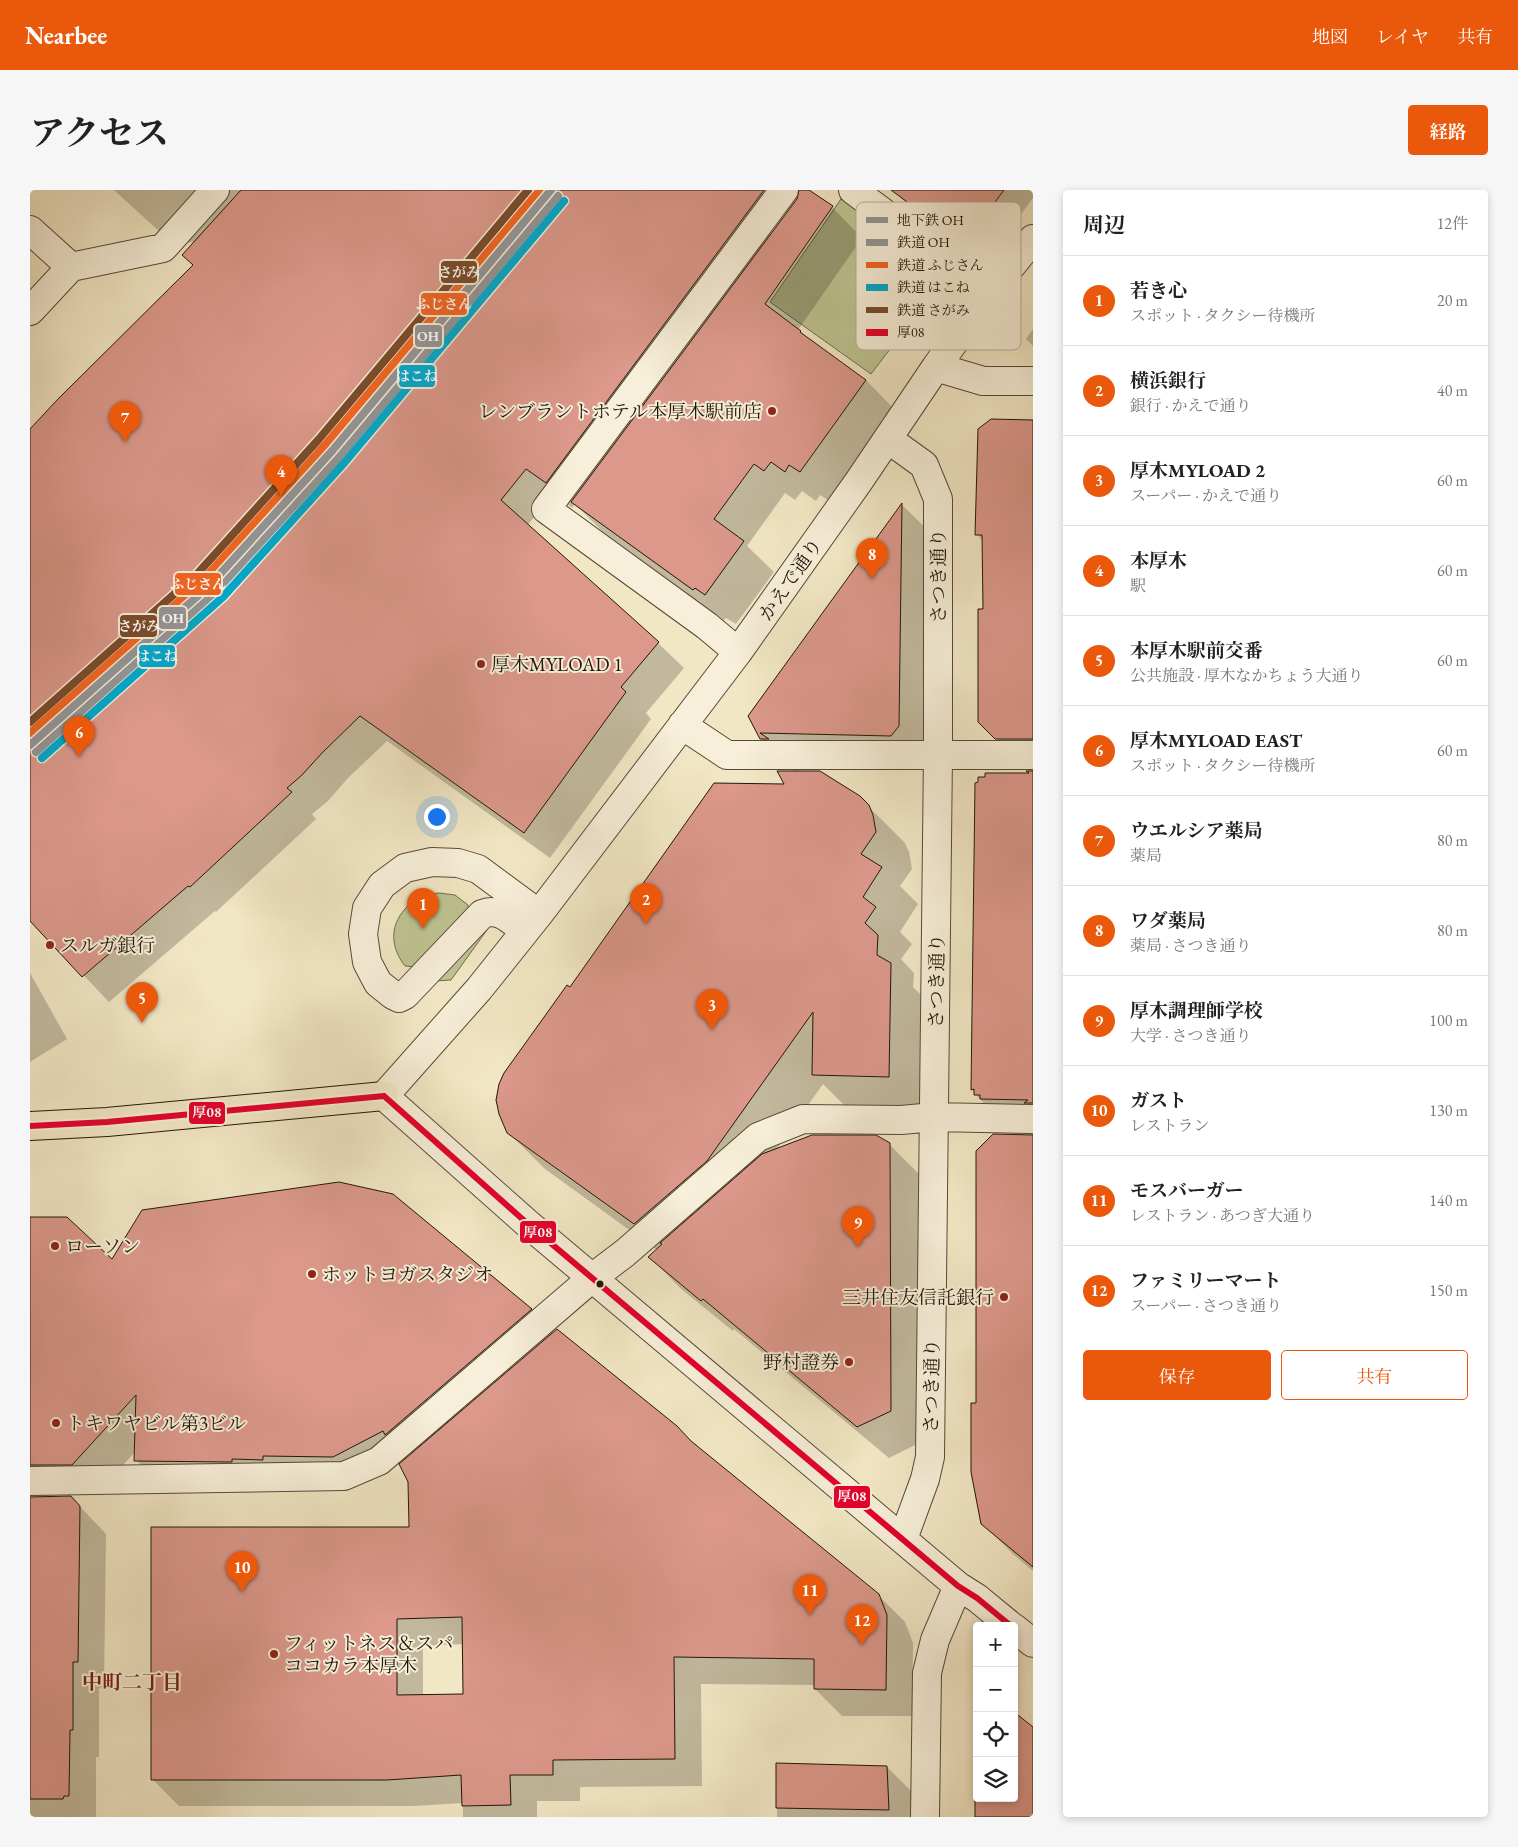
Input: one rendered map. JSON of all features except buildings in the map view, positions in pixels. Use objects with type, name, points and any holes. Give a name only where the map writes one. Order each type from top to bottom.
[{"type":"main road","points":[[30,1126],[107,1122],[384,1096]]},
{"type":"street","points":[[30,311],[72,267],[163,248],[215,190]]},
{"type":"street","points":[[738,652],[707,626],[546,510],[784,190]]},
{"type":"street","points":[[853,190],[869,202]]},
{"type":"street","points":[[30,230],[72,267]]},
{"type":"street","name":"かえで通り","points":[[1021,254],[1033,239]]},
{"type":"street","name":"かえで通り","points":[[384,1096],[479,989],[532,923],[738,652],[948,350]]},
{"type":"street","points":[[936,367],[983,381],[1033,381]]},
{"type":"street","name":"さつき通り","points":[[888,439],[924,465],[938,499],[938,754],[930,1457],[925,1479],[902,1539]]},
{"type":"street","points":[[682,725],[727,755],[1033,755]]},
{"type":"street","points":[[432,862],[458,863],[478,870],[532,923],[491,910],[482,914],[405,995],[398,998],[378,983],[367,962],[363,934],[367,908],[382,885],[405,868],[432,862]]},
{"type":"street","points":[[384,1096],[528,1224],[958,1586],[977,1598],[1007,1622]]},
{"type":"street","points":[[30,1481],[344,1476],[379,1461],[592,1278],[625,1253],[758,1137],[803,1119],[901,1120],[934,1117],[1033,1119]]},
{"type":"street","points":[[925,1817],[927,1673],[935,1640],[958,1586]]},
{"type":"street","points":[[1018,1631],[1033,1643]]},
{"type":"green space","points":[[841,199],[856,210],[856,350],[889,350],[871,374],[770,302]]},
{"type":"green space","points":[[439,893],[455,895],[468,905],[468,910],[415,967],[405,966],[400,959],[395,945],[394,930],[396,923],[405,909],[416,899],[424,895]]},
{"type":"green space","points":[[492,923],[451,980],[434,981]]},
{"type":"metro line","name":"OH","points":[[30,745],[210,585],[332,451],[551,190]]},
{"type":"rail line","name":"さがみ","points":[[30,722],[198,573],[319,439],[528,190]]},
{"type":"rail line","name":"ふじさん","points":[[30,733],[204,579],[325,445],[540,190]]},
{"type":"rail line","name":"OH","points":[[36,752],[216,591],[339,457],[558,196]]},
{"type":"rail line","name":"はこね","points":[[42,758],[223,597],[345,462],[564,201]]},
{"type":"transit line","name":"厚08","points":[[384,1096],[528,1224],[958,1586],[977,1598],[1006,1622]]},
{"type":"transit line","name":"厚08","points":[[30,1126],[107,1122],[384,1096]]},
{"type":"place","name":"レンブラントホテル本厚木駅前店","points":[[772,411]]},
{"type":"place","name":"ウエルシア薬局","points":[[125,442]]},
{"type":"place","name":"本厚木","points":[[281,496]]},
{"type":"place","name":"ワダ薬局","points":[[872,579]]},
{"type":"place","name":"厚木MYLOAD 1","points":[[481,664]]},
{"type":"place","name":"厚木MYLOAD EAST","points":[[79,757]]},
{"type":"place","name":"横浜銀行","points":[[646,924]]},
{"type":"place","name":"若き心","points":[[423,929]]},
{"type":"place","name":"スルガ銀行","points":[[50,945]]},
{"type":"place","name":"本厚木駅前交番","points":[[142,1023]]},
{"type":"place","name":"厚木MYLOAD 2","points":[[712,1030]]},
{"type":"place","name":"ローソン","points":[[55,1246]]},
{"type":"place","name":"厚木調理師学校","points":[[858,1247]]},
{"type":"place","name":"ホットヨガスタジオ","points":[[312,1274]]},
{"type":"place","name":"三井住友信託銀行","points":[[1004,1297]]},
{"type":"place","name":"野村證券","points":[[849,1362]]},
{"type":"place","name":"トキワヤビル第3ビル","points":[[56,1423]]},
{"type":"place","name":"ガスト","points":[[242,1592]]},
{"type":"place","name":"モスバーガー","points":[[810,1615]]},
{"type":"place","name":"ファミリーマート","points":[[862,1645]]},
{"type":"place","name":"フィットネス＆スパ ココカラ本厚木","points":[[274,1654]]},
{"type":"district","name":"中町二丁目","points":[[132,1682]]}]
